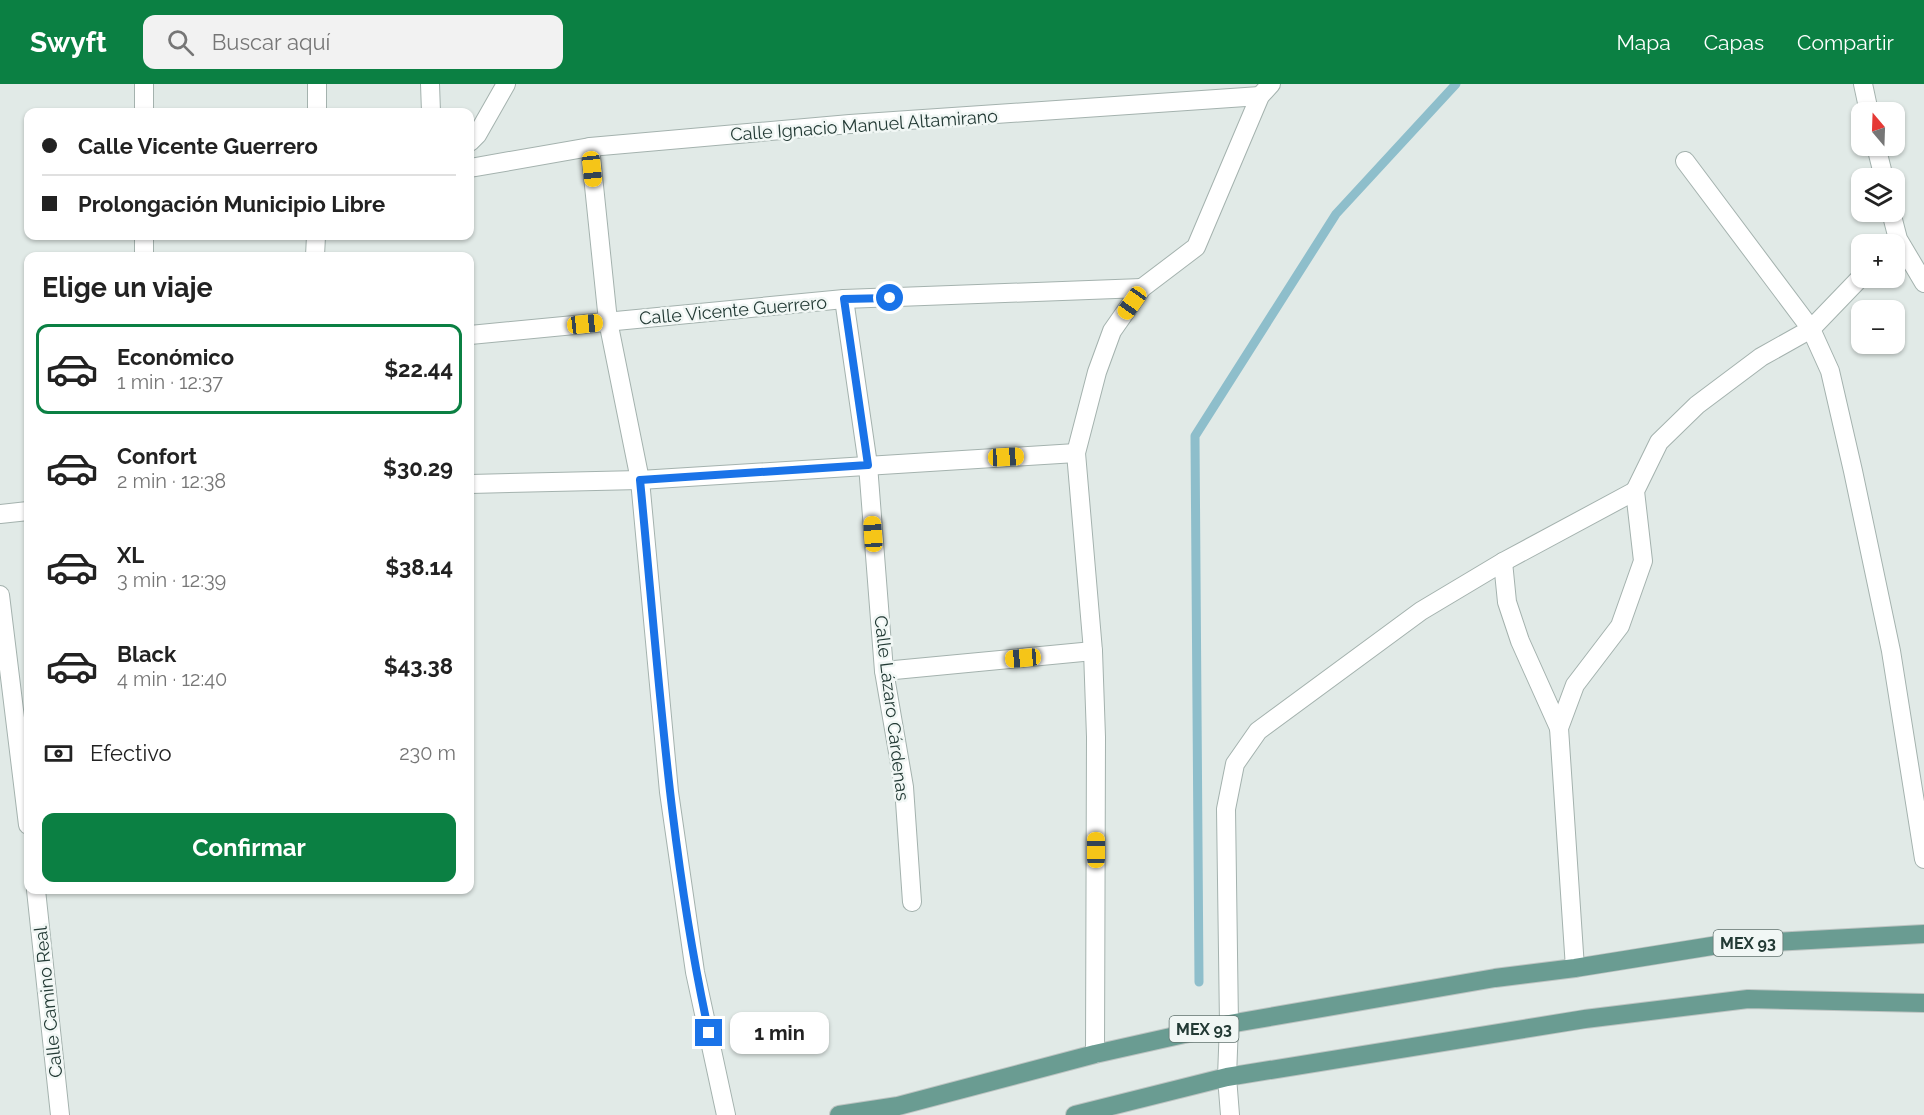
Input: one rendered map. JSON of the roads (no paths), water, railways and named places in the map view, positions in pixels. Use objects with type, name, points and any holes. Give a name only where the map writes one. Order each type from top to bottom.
[{"type":"main road","name":"MEX 93","points":[[839,1115],[898,1106],[1095,1054],[1229,1024],[1495,978],[1575,968],[1718,945],[1924,934]]},
{"type":"main road","points":[[1075,1115],[1227,1077],[1585,1019],[1748,999],[1924,1003]]},
{"type":"street","points":[[144,84],[144,108]]},
{"type":"street","points":[[317,84],[317,108]]},
{"type":"street","points":[[430,84],[431,108]]},
{"type":"street","points":[[474,138],[506,84]]},
{"type":"street","points":[[1863,84],[1867,102]]},
{"type":"street","points":[[1095,1054],[1096,737],[1093,651],[1076,453],[1097,372],[1112,331],[1142,288],[1196,247],[1265,90]]},
{"type":"street","name":"Calle Ignacio Manuel Altamirano","points":[[474,167],[590,147],[1265,90]]},
{"type":"street","points":[[590,147],[608,321],[640,480],[671,803],[695,972],[726,1115]]},
{"type":"street","points":[[1685,161],[1810,328],[1830,371],[1891,651],[1924,859]]},
{"type":"street","points":[[1905,256],[1924,283]]},
{"type":"street","points":[[1559,728],[1575,685],[1620,626],[1643,561],[1635,491],[1659,442],[1697,405],[1761,357],[1810,328],[1851,287]]},
{"type":"street","name":"Calle Vicente Guerrero","points":[[474,335],[844,299],[1142,288]]},
{"type":"street","name":"Calle Lázaro Cárdenas","points":[[844,299],[868,465],[884,671],[904,787],[912,903]]},
{"type":"street","points":[[474,484],[640,480],[1076,453]]},
{"type":"street","points":[[1230,1115],[1227,1077],[1229,1024],[1226,809],[1235,764],[1258,732],[1421,611],[1503,562],[1635,491]]},
{"type":"street","points":[[0,514],[24,511]]},
{"type":"street","points":[[1503,562],[1507,602],[1513,621],[1559,728],[1575,968]]},
{"type":"street","points":[[0,595],[24,792]]},
{"type":"street","points":[[884,671],[1093,651]]},
{"type":"street","name":"Calle Camino Real","points":[[36,894],[60,1115]]},
{"type":"waterway","points":[[1199,982],[1195,436],[1336,214],[1456,84]]}]
